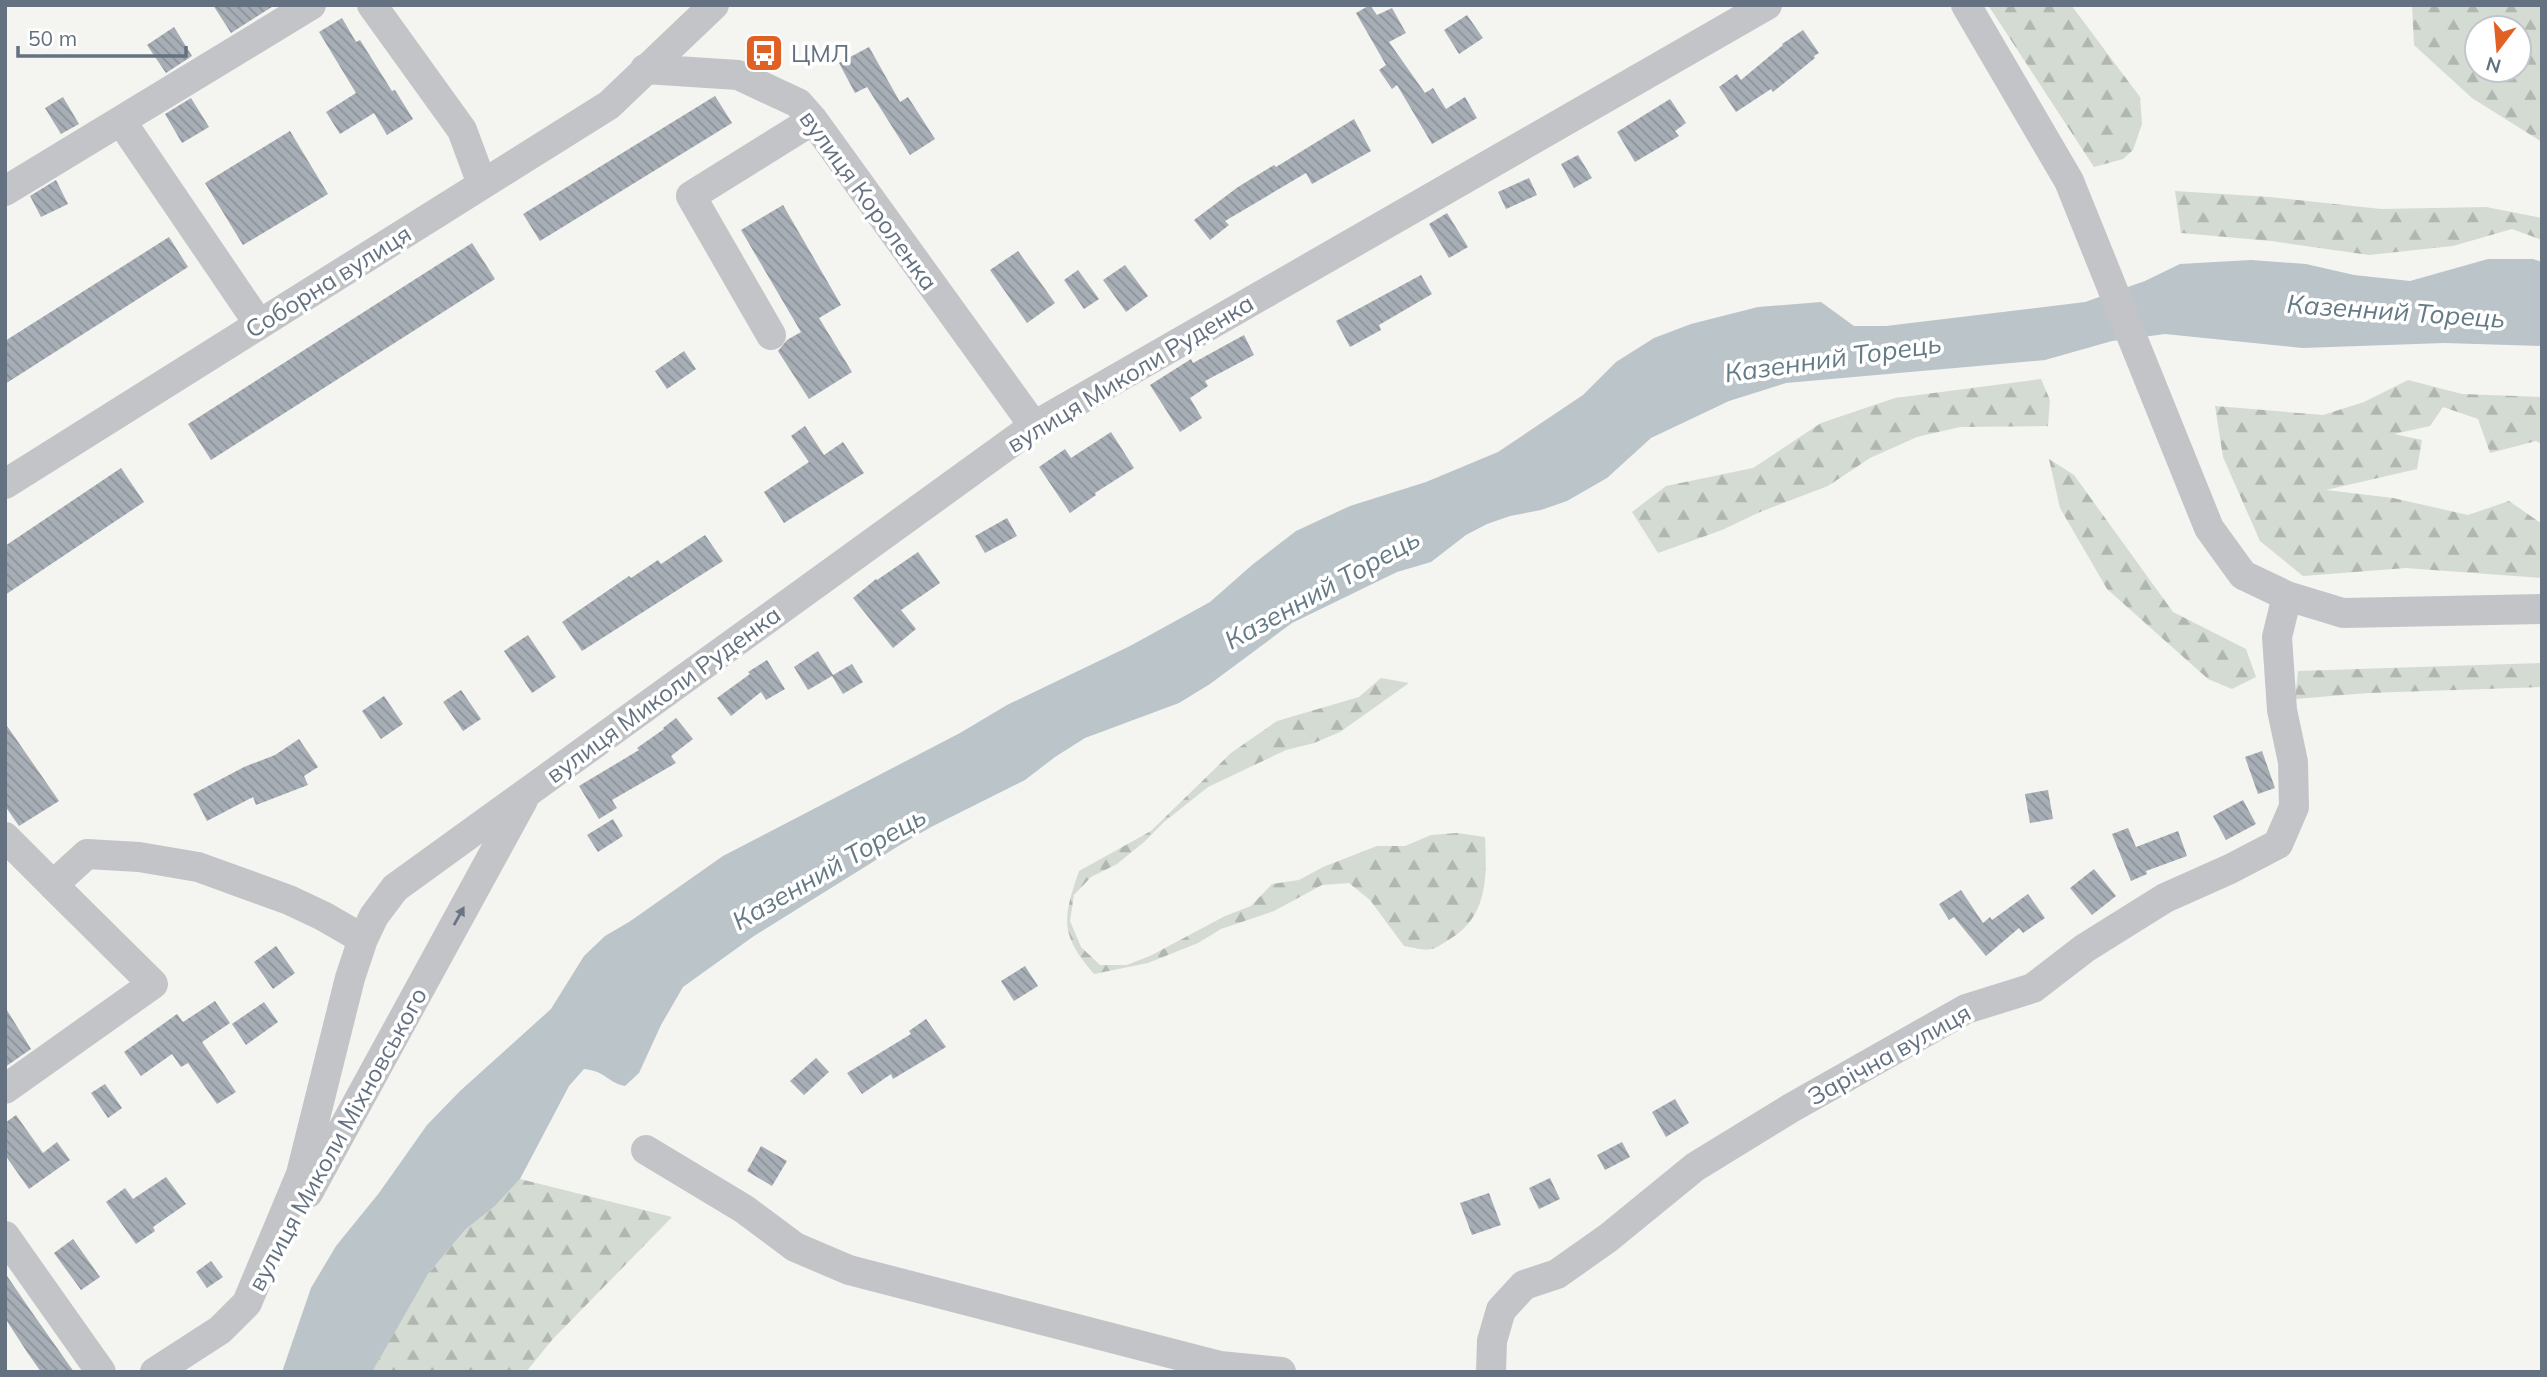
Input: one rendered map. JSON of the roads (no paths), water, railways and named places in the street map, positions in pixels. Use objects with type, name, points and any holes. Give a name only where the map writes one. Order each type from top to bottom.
[{"type":"street","points":[[5,191],[311,5]]},
{"type":"street","points":[[372,5],[462,131],[482,184]]},
{"type":"street","name":"Соборна вулиця","points":[[5,484],[609,105],[714,5]]},
{"type":"street","name":"вулиця Миколи Руденка","points":[[363,939],[374,916],[395,888],[1034,426],[1767,5]]},
{"type":"street","points":[[1966,5],[2069,181],[2209,528],[2243,575],[2287,596],[2343,613],[2542,609]]},
{"type":"street","name":"вулиця Короленка","points":[[645,69],[738,75],[798,103],[1034,426]]},
{"type":"street","points":[[771,335],[691,196],[813,120]]},
{"type":"street","points":[[121,121],[259,324]]},
{"type":"street","name":"Зарічна вулиця","points":[[1491,1372],[1492,1341],[1501,1310],[1524,1285],[1557,1273],[1608,1238],[1695,1167],[1791,1108],[1966,1009],[2033,988],[2085,948],[2165,898],[2278,844],[2294,807],[2292,762],[2282,710],[2277,637],[2287,596]]},
{"type":"street","name":"вулиця Миколи Руденка","points":[[426,976],[527,793]]},
{"type":"street","points":[[5,836],[153,984],[5,1089]]},
{"type":"street","points":[[53,885],[87,854],[139,857],[198,867],[289,900],[363,939]]},
{"type":"street","name":"вулиця Миколи Міхновського","points":[[247,1303],[301,1174],[350,978],[363,939]]},
{"type":"street","name":"вулиця Миколи Міхновського","points":[[155,1372],[220,1330],[247,1303],[426,976]]},
{"type":"street","points":[[646,1150],[744,1209],[795,1247],[849,1270],[1220,1366],[1281,1372]]},
{"type":"street","points":[[5,1237],[102,1372]]},
{"type":"water","name":"Казенний Торець","points":[[2488,259],[2533,259],[2542,262],[2542,346],[2444,343],[2302,348],[2165,334],[2112,341],[2045,360],[1786,383],[1729,401],[1651,438],[1607,478],[1567,501],[1487,524],[1466,535],[1431,562],[1397,572],[1292,623],[1210,684],[1179,703],[1085,738],[1025,780],[931,827],[754,936],[683,987],[661,1025],[639,1073],[625,1086],[597,1072],[584,1069],[569,1086],[520,1179],[495,1206],[465,1230],[428,1274],[372,1372],[282,1372],[311,1288],[336,1246],[379,1193],[427,1125],[460,1091],[551,1009],[584,956],[605,936],[723,856],[960,733],[1007,705],[1130,646],[1210,602],[1296,531],[1350,506],[1426,482],[1498,452],[1583,395],[1616,362],[1654,338],[1691,324],[1758,307],[1821,302],[1854,326],[1886,326],[2085,302],[2145,281],[2180,264],[2251,260],[2306,264],[2354,275],[2410,281]]},
{"type":"place","name":"ЦМЛ","points":[[764,53]]}]
